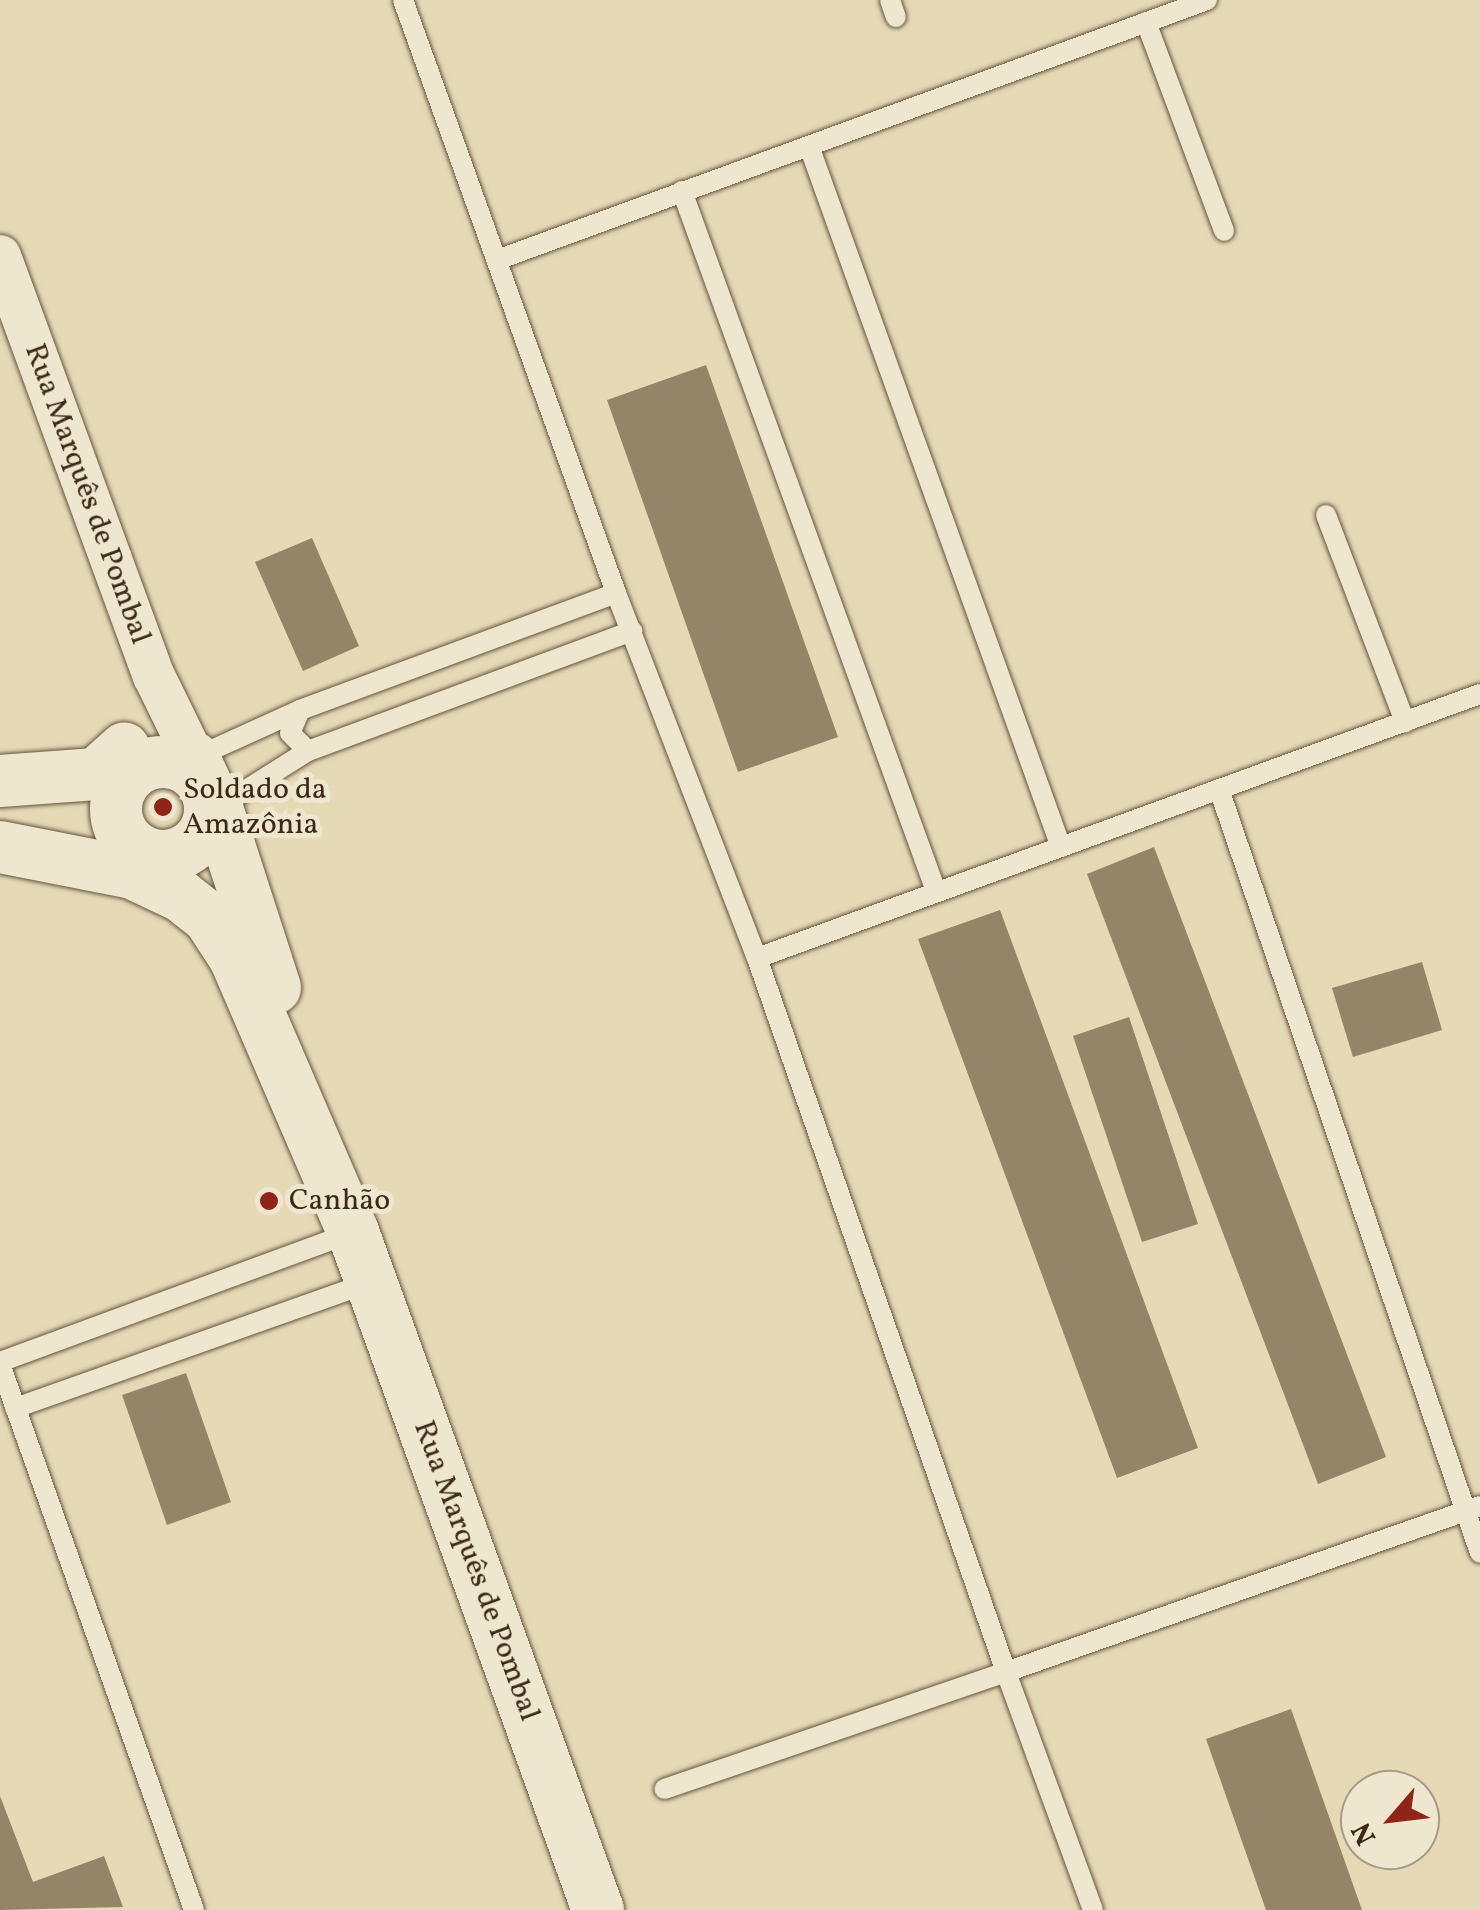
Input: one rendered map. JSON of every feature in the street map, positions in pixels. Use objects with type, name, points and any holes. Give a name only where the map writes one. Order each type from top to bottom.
[{"type":"street","name":"Rua Marquês de Pombal","points":[[0,256],[154,676],[161,786],[353,1232],[598,1910]]},
{"type":"street","name":"Rua Marquês de Pombal","points":[[154,676],[161,786]]},
{"type":"street","points":[[0,781],[161,786],[132,873],[0,847]]},
{"type":"street","name":"Rua Marquês de Pombal","points":[[132,873],[208,918],[235,958],[353,1232]]},
{"type":"lane","points":[[403,0],[616,593],[757,958],[1093,1910]]},
{"type":"lane","points":[[497,260],[1206,0]]},
{"type":"lane","points":[[1146,22],[1224,231]]},
{"type":"lane","points":[[809,146],[1061,848]]},
{"type":"lane","points":[[682,192],[936,891]]},
{"type":"lane","points":[[1326,515],[1404,722]]},
{"type":"lane","points":[[161,786],[300,710],[616,593]]},
{"type":"lane","points":[[161,786],[308,751],[632,632]]},
{"type":"lane","points":[[757,958],[1480,694]]},
{"type":"lane","points":[[300,710],[290,733],[308,751]]},
{"type":"lane","points":[[1219,789],[1473,1508],[1480,1552]]},
{"type":"lane","points":[[194,1910],[0,1363],[353,1232]]},
{"type":"lane","points":[[15,1408],[371,1282]]},
{"type":"lane","points":[[666,1788],[1473,1508]]},
{"type":"building","points":[[706,365],[838,737],[738,772],[607,400]]},
{"type":"building","points":[[312,538],[359,646],[303,671],[255,562]]},
{"type":"building","points":[[1154,847],[1386,1457],[1318,1484],[1087,874]]},
{"type":"building","points":[[1000,910],[1198,1448],[1117,1478],[918,939]]},
{"type":"building","points":[[1422,962],[1442,1030],[1353,1057],[1332,988]]},
{"type":"building","points":[[1129,1017],[1198,1224],[1142,1242],[1073,1036]]},
{"type":"building","points":[[186,1373],[231,1502],[167,1525],[122,1395]]},
{"type":"building","points":[[1291,1709],[1340,1848],[1340,1870],[1348,1870],[1362,1910],[1266,1910],[1206,1739]]},
{"type":"building","points":[[0,1796],[33,1882],[104,1856],[123,1907],[0,1910]]},
{"type":"place","name":"Soldado da Amazônia","points":[[163,807]]},
{"type":"place","name":"Canhão","points":[[269,1201]]}]
